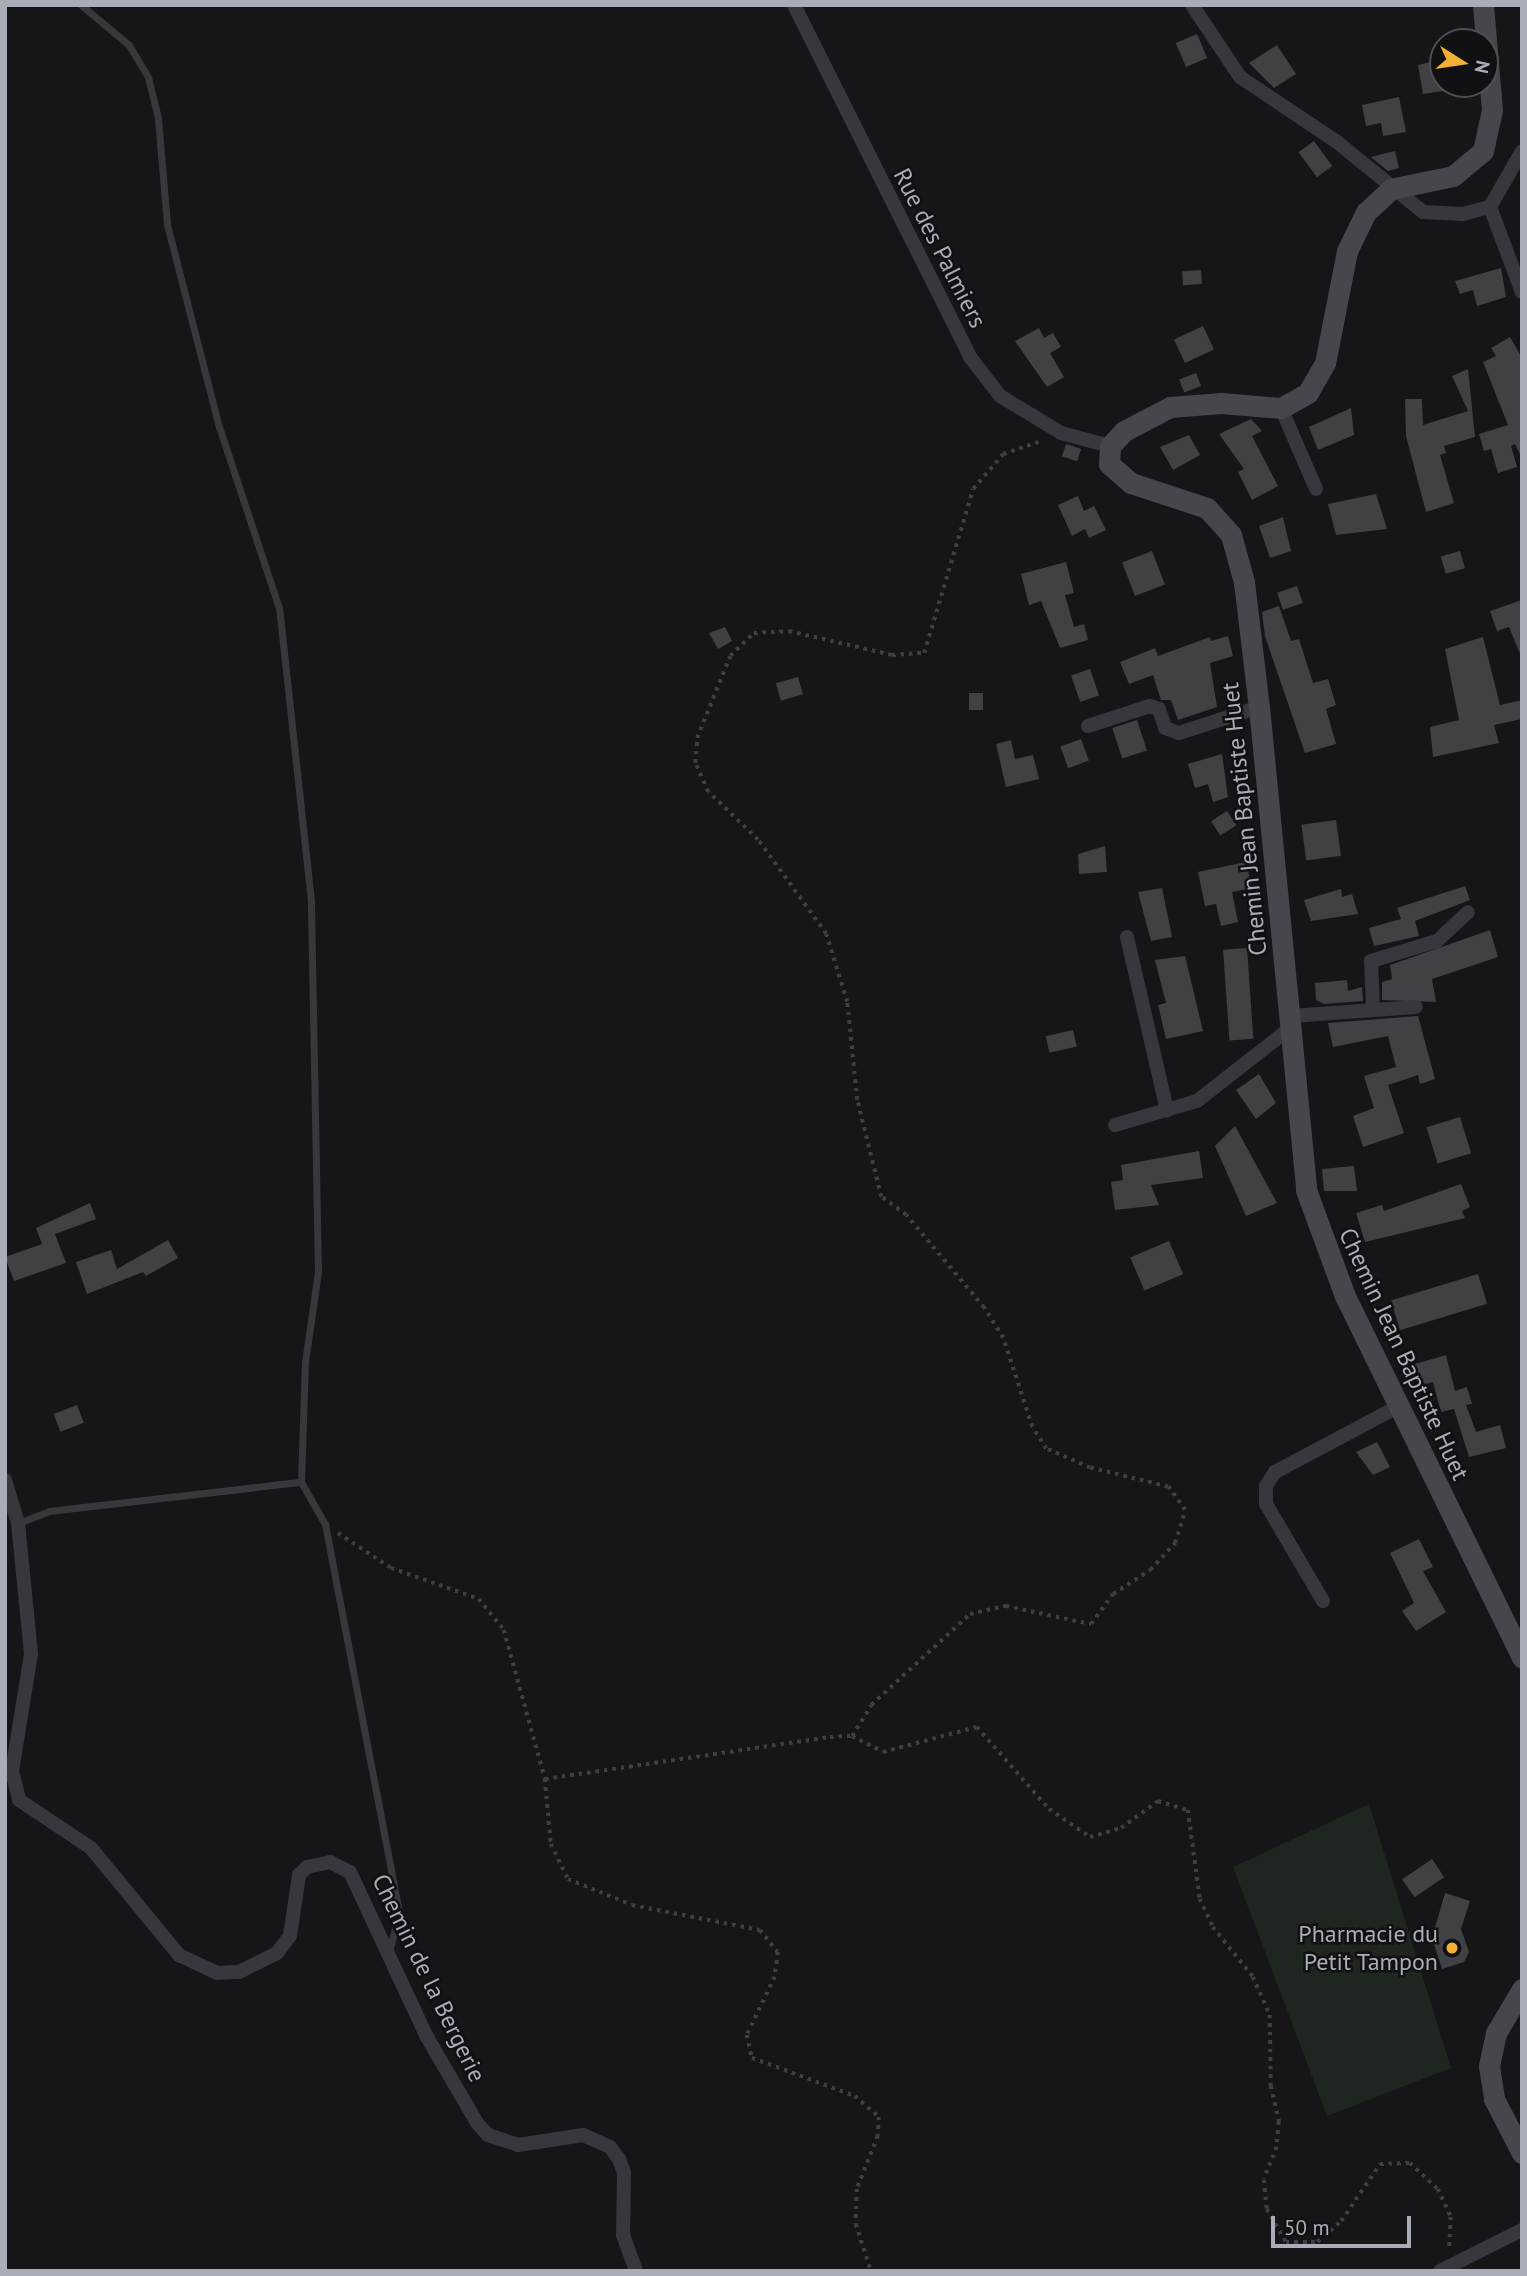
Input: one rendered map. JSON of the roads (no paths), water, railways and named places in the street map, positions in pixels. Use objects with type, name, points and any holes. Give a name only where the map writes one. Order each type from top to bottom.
[{"type":"street","name":"Rue des Palmiers","points":[[794,5],[970,357],[1000,397],[1061,433],[1110,446]]},
{"type":"street","points":[[1192,5],[1240,77],[1337,142],[1391,189],[1423,212],[1443,216],[1490,207],[1522,150]]},
{"type":"street","points":[[1110,446],[1146,416],[1170,407],[1221,403],[1281,408],[1299,401],[1320,375],[1353,236],[1377,198],[1391,189],[1453,176],[1483,151],[1492,110],[1483,5]]},
{"type":"street","points":[[1490,207],[1522,292]]},
{"type":"street","points":[[1281,408],[1315,489]]},
{"type":"street","name":"Chemin Jean Baptiste Huet","points":[[1110,446],[1109,464],[1120,478],[1191,500],[1231,535],[1244,582],[1259,707],[1292,1021],[1306,1190],[1324,1248],[1397,1407],[1522,1658]]},
{"type":"street","points":[[1088,726],[1150,706],[1159,709],[1166,728],[1179,733],[1259,707]]},
{"type":"street","points":[[1373,1008],[1371,961],[1437,941],[1468,912]]},
{"type":"street","points":[[1127,937],[1167,1110]]},
{"type":"street","points":[[1115,1125],[1208,1095],[1292,1021],[1373,1008],[1416,1007]]},
{"type":"street","points":[[1323,1601],[1266,1504],[1266,1486],[1275,1472],[1397,1407]]},
{"type":"street","name":"Chemin de la Bergerie","points":[[5,1480],[18,1523],[31,1654],[12,1771],[19,1800],[91,1847],[179,1955],[197,1967],[239,1972],[277,1953],[290,1936],[299,1875],[318,1863],[351,1872],[427,2037],[488,2135],[518,2145],[583,2135],[610,2147],[619,2159],[624,2172],[623,2235],[636,2271]]},
{"type":"street","points":[[1522,1989],[1496,2033],[1489,2066],[1494,2099],[1522,2153]]},
{"type":"street","points":[[1444,2267],[1522,2230]]},
{"type":"lane","points":[[81,5],[129,45],[148,77],[158,117],[167,225],[219,427],[279,608],[311,901],[320,1158],[318,1272],[305,1362],[302,1482],[325,1524],[399,1912],[389,1952]]},
{"type":"lane","points":[[18,1523],[49,1511],[302,1482]]},
{"type":"place","name":"Pharmacie du Petit Tampon","points":[[1452,1948]]}]
